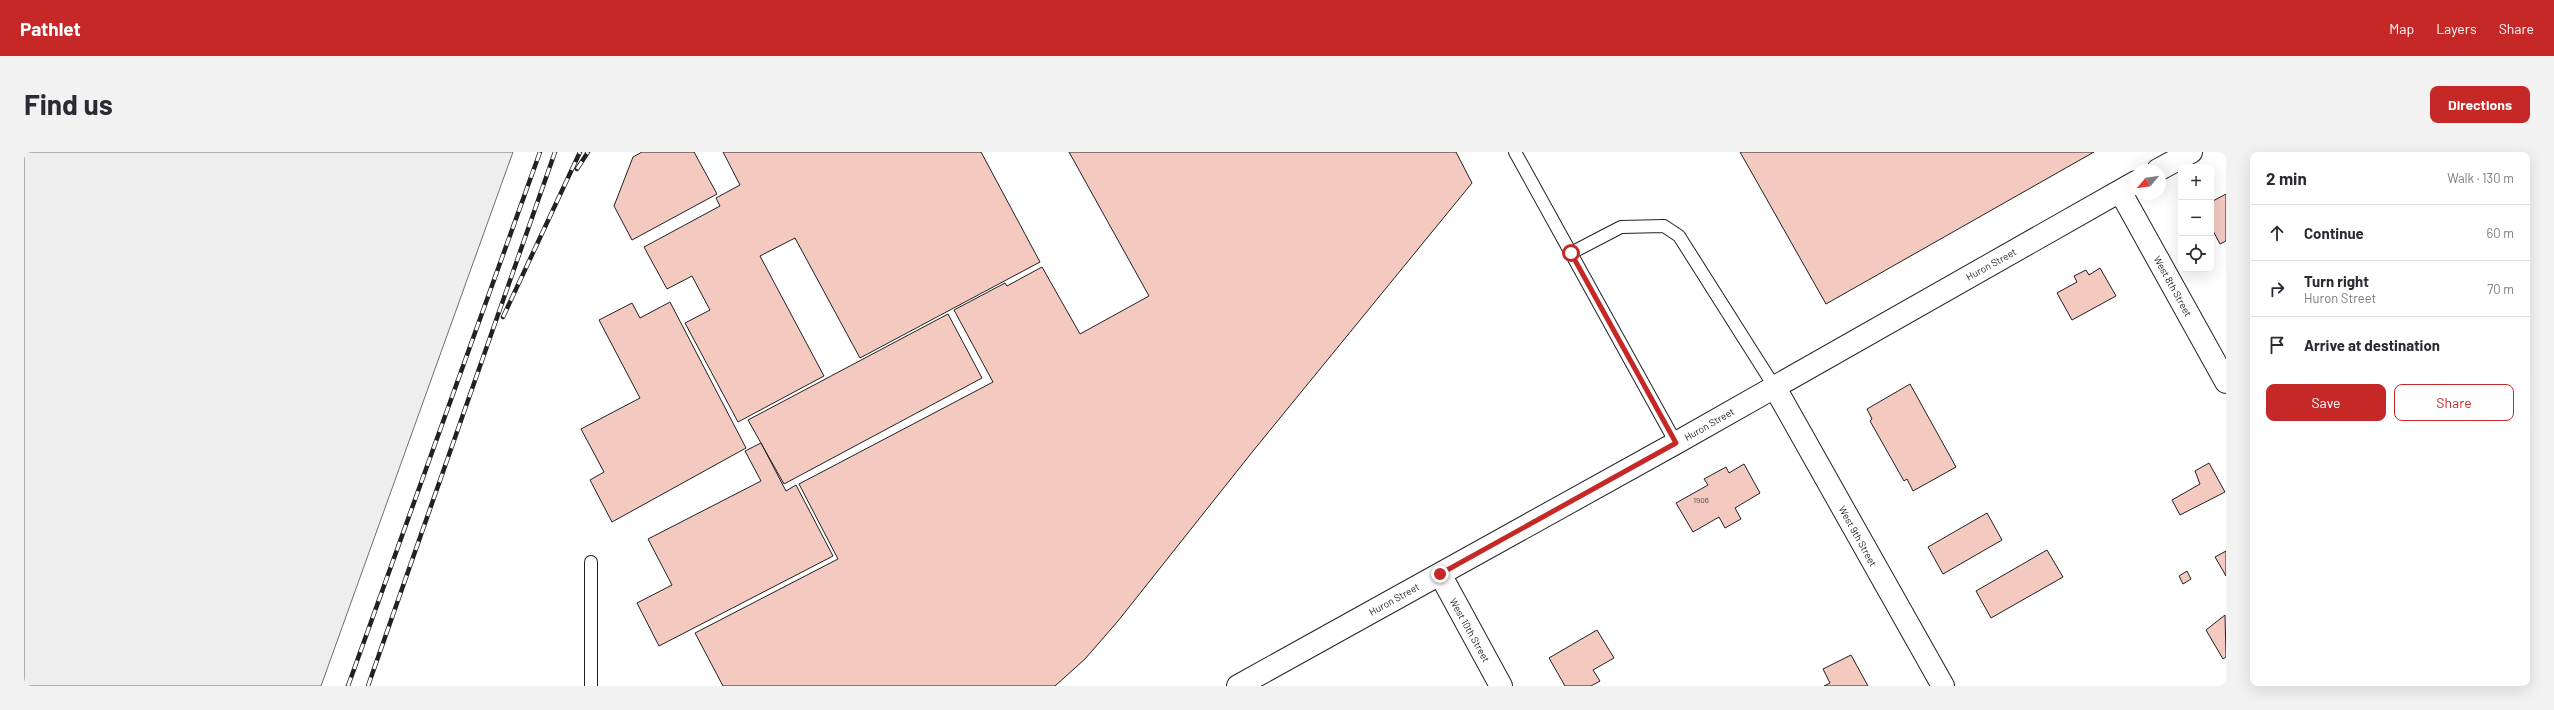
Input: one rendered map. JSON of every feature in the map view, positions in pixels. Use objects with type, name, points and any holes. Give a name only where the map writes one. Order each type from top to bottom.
[{"type":"street","points":[[2166,166],[2191,152]]},
{"type":"street","name":"West 8th Street","points":[[2128,187],[2226,382]]},
{"type":"street","name":"Huron Street","points":[[1238,686],[1676,443],[1774,386],[2128,187]]},
{"type":"street","name":"West 9th Street","points":[[1774,386],[1943,686]]},
{"type":"street","name":"West 10th Street","points":[[1440,574],[1501,686]]},
{"type":"lane","points":[[1515,152],[1676,443]]},
{"type":"lane","points":[[1571,253],[1621,227],[1664,226],[1679,236],[1774,386]]},
{"type":"lane","points":[[591,562],[591,686]]},
{"type":"shaded area","points":[[24,152],[513,152],[321,686],[24,686]]},
{"type":"building","points":[[642,152],[694,152],[717,194],[632,240],[614,206],[633,157]]},
{"type":"building","points":[[723,152],[981,152],[1040,262],[860,358],[795,238],[760,256],[824,376],[738,422],[685,323],[710,310],[692,276],[667,289],[644,247],[720,206],[716,198],[740,185]]},
{"type":"building","points":[[1069,152],[1456,152],[1472,183],[1253,451],[1118,621],[1085,659],[1055,686],[723,686],[695,633],[838,559],[799,484],[993,382],[954,310],[1005,283],[1007,286],[1042,267],[1080,334],[1149,296]]},
{"type":"building","points":[[1740,152],[2094,152],[1826,304]]},
{"type":"building","points":[[2226,194],[2226,241],[2220,244],[2214,233],[2214,200]]},
{"type":"building","points":[[2100,268],[2116,296],[2072,320],[2057,293],[2077,282],[2074,276],[2086,270],[2089,275]]},
{"type":"building","points":[[670,302],[746,448],[612,522],[590,480],[604,472],[581,429],[640,398],[599,320],[632,303],[640,318]]},
{"type":"building","points":[[948,314],[982,378],[784,484],[748,420]]},
{"type":"building","points":[[1910,384],[1956,467],[1913,491],[1907,479],[1904,481],[1870,421],[1872,419],[1867,409]]},
{"type":"building","points":[[761,443],[786,491],[796,485],[833,556],[659,646],[637,603],[672,585],[648,539],[761,481],[745,451]]},
{"type":"building","points":[[2209,463],[2225,492],[2180,515],[2172,500],[2200,484],[2195,471]]},
{"type":"building","points":[[1744,464],[1760,493],[1735,508],[1741,519],[1725,528],[1719,517],[1693,532],[1676,503],[1708,485],[1704,479],[1726,467],[1729,473]]},
{"type":"building","points":[[1987,513],[2002,540],[1943,574],[1928,547]]},
{"type":"building","points":[[2047,550],[2063,577],[1991,618],[1976,591]]},
{"type":"building","points":[[2226,551],[2226,576],[2215,557]]},
{"type":"building","points":[[2187,571],[2191,579],[2183,584],[2179,576]]},
{"type":"building","points":[[2225,615],[2226,657],[2223,659],[2206,630]]},
{"type":"building","points":[[1597,630],[1614,658],[1593,670],[1600,681],[1591,686],[1565,686],[1549,658]]},
{"type":"building","points":[[1851,655],[1868,686],[1824,686],[1830,683],[1823,669]]},
{"type":"railway","points":[[348,686],[540,152]]},
{"type":"railway","points":[[368,686],[555,152]]},
{"type":"railway","points":[[503,317],[580,152]]},
{"type":"railway","points":[[577,169],[588,152]]},
{"type":"route","points":[[1440,574],[1676,443],[1571,253]]}]
